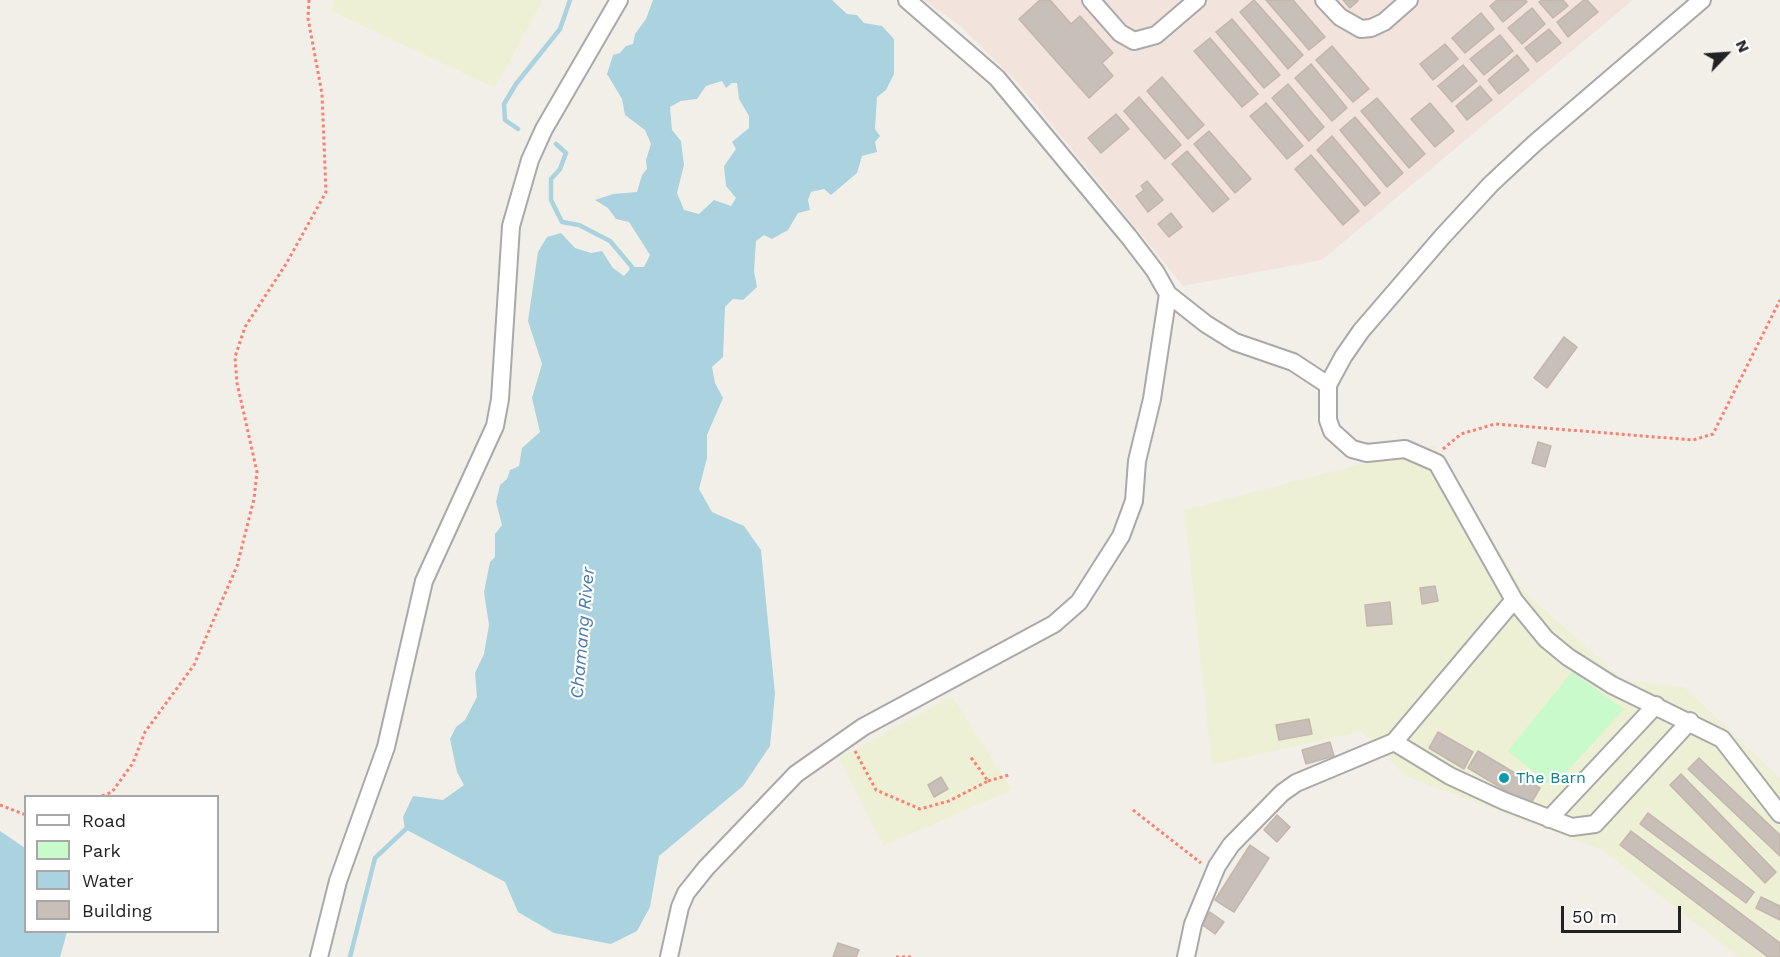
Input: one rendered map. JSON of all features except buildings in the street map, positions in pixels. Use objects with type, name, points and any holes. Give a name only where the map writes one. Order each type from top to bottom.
[{"type":"street","points":[[320,957],[338,881],[386,747],[424,581],[495,426],[500,399],[511,226],[526,170],[544,129],[619,0]]},
{"type":"street","points":[[907,0],[997,78],[1129,237],[1155,271],[1168,294],[1206,324],[1235,342],[1293,362],[1328,385]]},
{"type":"street","points":[[1091,0],[1120,33],[1134,40],[1156,35],[1197,0]]},
{"type":"street","points":[[1324,0],[1340,17],[1361,29],[1384,22],[1409,0]]},
{"type":"street","points":[[1702,0],[1589,95],[1491,184],[1361,331],[1328,385],[1328,420],[1332,431],[1342,443],[1367,453],[1405,449],[1437,463],[1514,600],[1546,639],[1568,657],[1633,697],[1656,705],[1722,738],[1780,814]]},
{"type":"street","points":[[669,957],[680,907],[693,883],[796,774],[847,737],[928,690],[1044,630],[1080,602],[1121,536],[1134,501],[1137,460],[1152,399],[1168,294]]},
{"type":"street","points":[[1186,957],[1193,924],[1214,874],[1232,845],[1282,793],[1296,783],[1394,742],[1514,600]]},
{"type":"street","points":[[1549,819],[1656,705]]},
{"type":"street","points":[[1394,742],[1449,776],[1572,827],[1595,824],[1690,721]]},
{"type":"path","points":[[104,795],[112,792],[133,763],[145,732],[194,665],[237,566],[249,521],[257,472],[237,383],[235,357],[245,327],[286,264],[326,192],[322,94],[308,18],[309,0]]},
{"type":"path","points":[[1430,459],[1461,434],[1495,424],[1693,440],[1713,434],[1780,300]]},
{"type":"path","points":[[847,737],[876,790],[920,809],[949,801],[988,781],[1009,775]]},
{"type":"path","points":[[970,756],[988,781]]},
{"type":"path","points":[[0,805],[24,814]]},
{"type":"path","points":[[1133,810],[1214,874]]},
{"type":"path","points":[[896,957],[912,957]]},
{"type":"shaded area","points":[[924,0],[1633,0],[1322,260],[1183,286],[1018,83],[959,25]]},
{"type":"green space","points":[[334,0],[543,0],[495,88],[331,11]]},
{"type":"green space","points":[[1434,445],[1525,592],[1622,679],[1684,687],[1780,778],[1780,957],[1739,957],[1602,850],[1405,776],[1362,731],[1212,765],[1184,510]]},
{"type":"green space","points":[[1572,672],[1624,709],[1553,787],[1508,751]]},
{"type":"green space","points":[[952,696],[1012,790],[883,846],[839,758]]},
{"type":"water","points":[[653,0],[832,0],[847,14],[857,15],[864,23],[882,26],[894,39],[894,74],[886,90],[877,97],[875,129],[880,136],[875,142],[877,152],[862,156],[857,173],[831,195],[824,189],[811,192],[808,200],[810,210],[798,213],[788,230],[772,239],[764,235],[756,241],[754,271],[757,287],[743,300],[733,299],[725,307],[723,357],[712,367],[715,383],[723,398],[707,435],[707,458],[699,489],[712,512],[744,526],[761,550],[775,694],[770,746],[743,786],[659,856],[650,907],[637,931],[611,944],[554,933],[518,912],[505,882],[405,829],[403,817],[413,796],[443,800],[464,785],[457,772],[450,739],[456,727],[465,720],[477,697],[475,673],[484,654],[489,625],[484,592],[490,562],[495,557],[495,534],[502,525],[496,502],[500,485],[507,479],[510,470],[519,466],[522,448],[540,432],[532,398],[542,364],[528,321],[538,252],[547,237],[561,233],[575,248],[591,253],[602,251],[613,268],[624,276],[632,267],[644,267],[650,255],[629,222],[616,219],[608,208],[595,200],[613,194],[637,192],[642,175],[647,169],[646,160],[651,144],[645,130],[625,115],[622,99],[607,74],[613,55],[633,44],[635,34],[646,19]],"holes":[[[722,81],[726,88],[732,83],[737,83],[739,99],[749,116],[749,128],[732,142],[736,149],[724,166],[726,186],[736,198],[731,206],[714,200],[699,214],[684,210],[677,193],[684,165],[681,141],[672,130],[670,107],[681,101],[697,99],[706,86]]]},
{"type":"water","points":[[0,831],[24,847],[24,933],[67,933],[60,957],[0,957]]},
{"type":"waterway","points":[[518,129],[505,120],[504,104],[516,84],[560,29],[570,0]]},
{"type":"waterway","points":[[556,144],[566,153],[560,169],[551,179],[551,200],[562,222],[579,225],[610,241],[632,267],[631,273]]},
{"type":"waterway","name":"Chamang River","points":[[350,957],[375,858],[408,827]]},
{"type":"place","name":"The Barn","points":[[1504,778]]}]
